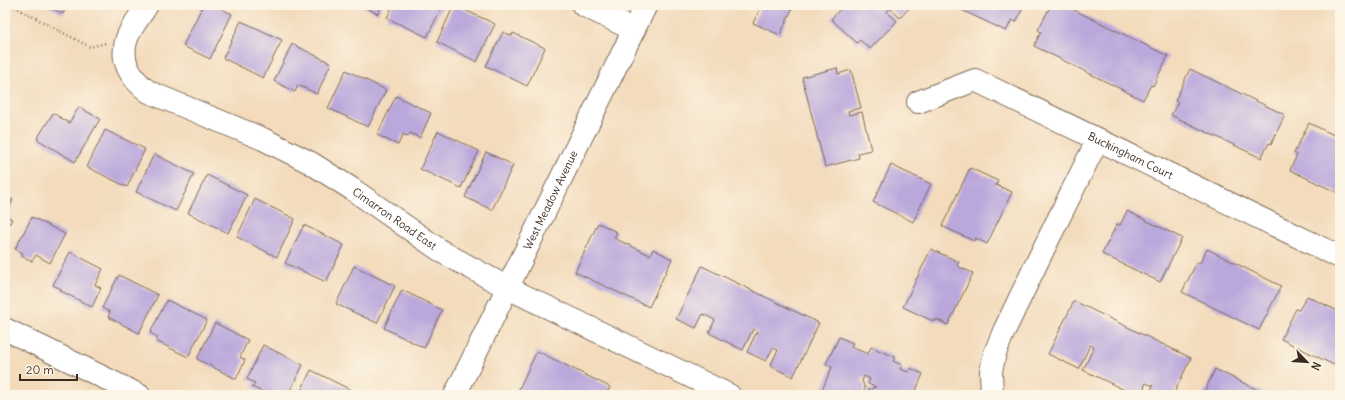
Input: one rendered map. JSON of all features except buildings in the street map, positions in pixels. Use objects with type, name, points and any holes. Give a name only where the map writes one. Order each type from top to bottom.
[{"type":"street","name":"Cimarron Road East","points":[[147,5],[128,37],[125,51],[126,65],[132,76],[149,92],[263,140],[311,163],[352,189],[444,253],[508,288],[729,395]]},
{"type":"street","points":[[583,5],[634,30]]},
{"type":"street","name":"West Meadow Avenue","points":[[455,395],[646,5]]},
{"type":"street","name":"Buckingham Court","points":[[918,102],[975,80],[1340,257]]},
{"type":"street","points":[[992,395],[991,371],[995,353],[1014,310],[1098,139]]},
{"type":"street","points":[[5,329],[140,395]]},
{"type":"path","points":[[11,5],[90,47],[128,37]]}]
